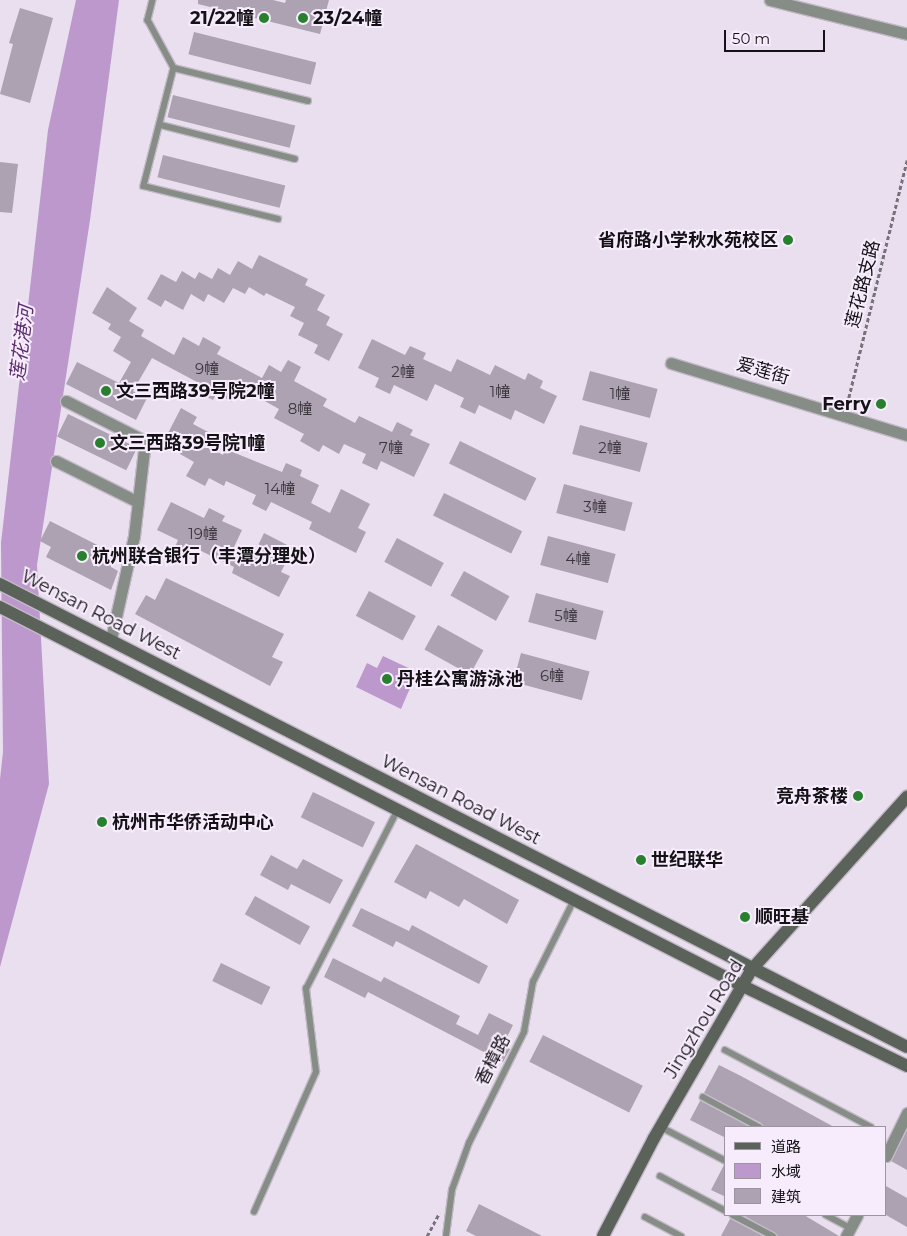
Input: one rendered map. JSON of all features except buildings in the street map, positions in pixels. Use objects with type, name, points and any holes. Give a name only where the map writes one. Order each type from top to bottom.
[{"type":"main road","name":"Wensan Road West","points":[[0,584],[111,639],[752,970],[907,1047]]},
{"type":"main road","name":"Wensan Road West","points":[[0,607],[741,985],[907,1066]]},
{"type":"main road","name":"Jingzhou Road","points":[[603,1236],[661,1127],[741,985],[752,970],[907,797]]},
{"type":"street","points":[[770,0],[907,34]]},
{"type":"street","name":"爱莲街","points":[[671,363],[844,413],[907,435]]},
{"type":"street","points":[[66,401],[145,441],[134,536],[111,639]]},
{"type":"street","points":[[56,461],[138,502]]},
{"type":"street","points":[[887,1151],[890,1137],[907,1113]]},
{"type":"street","points":[[848,1232],[856,1216]]},
{"type":"lane","points":[[153,0],[148,20],[174,68],[144,186],[278,219]]},
{"type":"lane","points":[[174,68],[308,101]]},
{"type":"lane","points":[[161,125],[295,159]]},
{"type":"lane","points":[[254,1212],[316,1072],[306,989],[398,809]]},
{"type":"lane","name":"香樟路","points":[[446,1236],[452,1190],[469,1144],[524,1032],[533,982],[574,899]]},
{"type":"lane","points":[[725,1050],[869,1126]]},
{"type":"lane","points":[[703,1097],[757,1126]]},
{"type":"lane","points":[[661,1127],[724,1160]]},
{"type":"lane","points":[[660,1176],[724,1210]]},
{"type":"lane","points":[[735,1216],[773,1236]]},
{"type":"lane","points":[[827,1216],[848,1232]]},
{"type":"lane","points":[[645,1217],[681,1236]]},
{"type":"path","name":"莲花路支路","points":[[844,413],[907,160]]},
{"type":"water","points":[[76,0],[119,0],[90,220],[37,565],[49,784],[0,967],[0,779],[3,752],[1,543],[48,130]]},
{"type":"water","name":"丹桂公寓游泳池","points":[[383,656],[417,672],[401,709],[356,687],[367,663],[377,668]]},
{"type":"place","name":"21/22幢","points":[[264,18]]},
{"type":"place","name":"23/24幢","points":[[303,18]]},
{"type":"place","name":"省府路小学秋水苑校区","points":[[788,240]]},
{"type":"place","name":"文三西路39号院2幢","points":[[106,391]]},
{"type":"place","name":"Ferry","points":[[881,404]]},
{"type":"place","name":"文三西路39号院1幢","points":[[100,443]]},
{"type":"place","name":"杭州联合银行（丰潭分理处）","points":[[82,556]]},
{"type":"place","name":"丹桂公寓游泳池","points":[[387,679]]},
{"type":"place","name":"竞舟茶楼","points":[[858,796]]},
{"type":"place","name":"杭州市华侨活动中心","points":[[102,822]]},
{"type":"place","name":"世纪联华","points":[[641,860]]},
{"type":"place","name":"顺旺基","points":[[745,917]]},
{"type":"water label","name":"莲花港河","points":[[22,343]]}]
